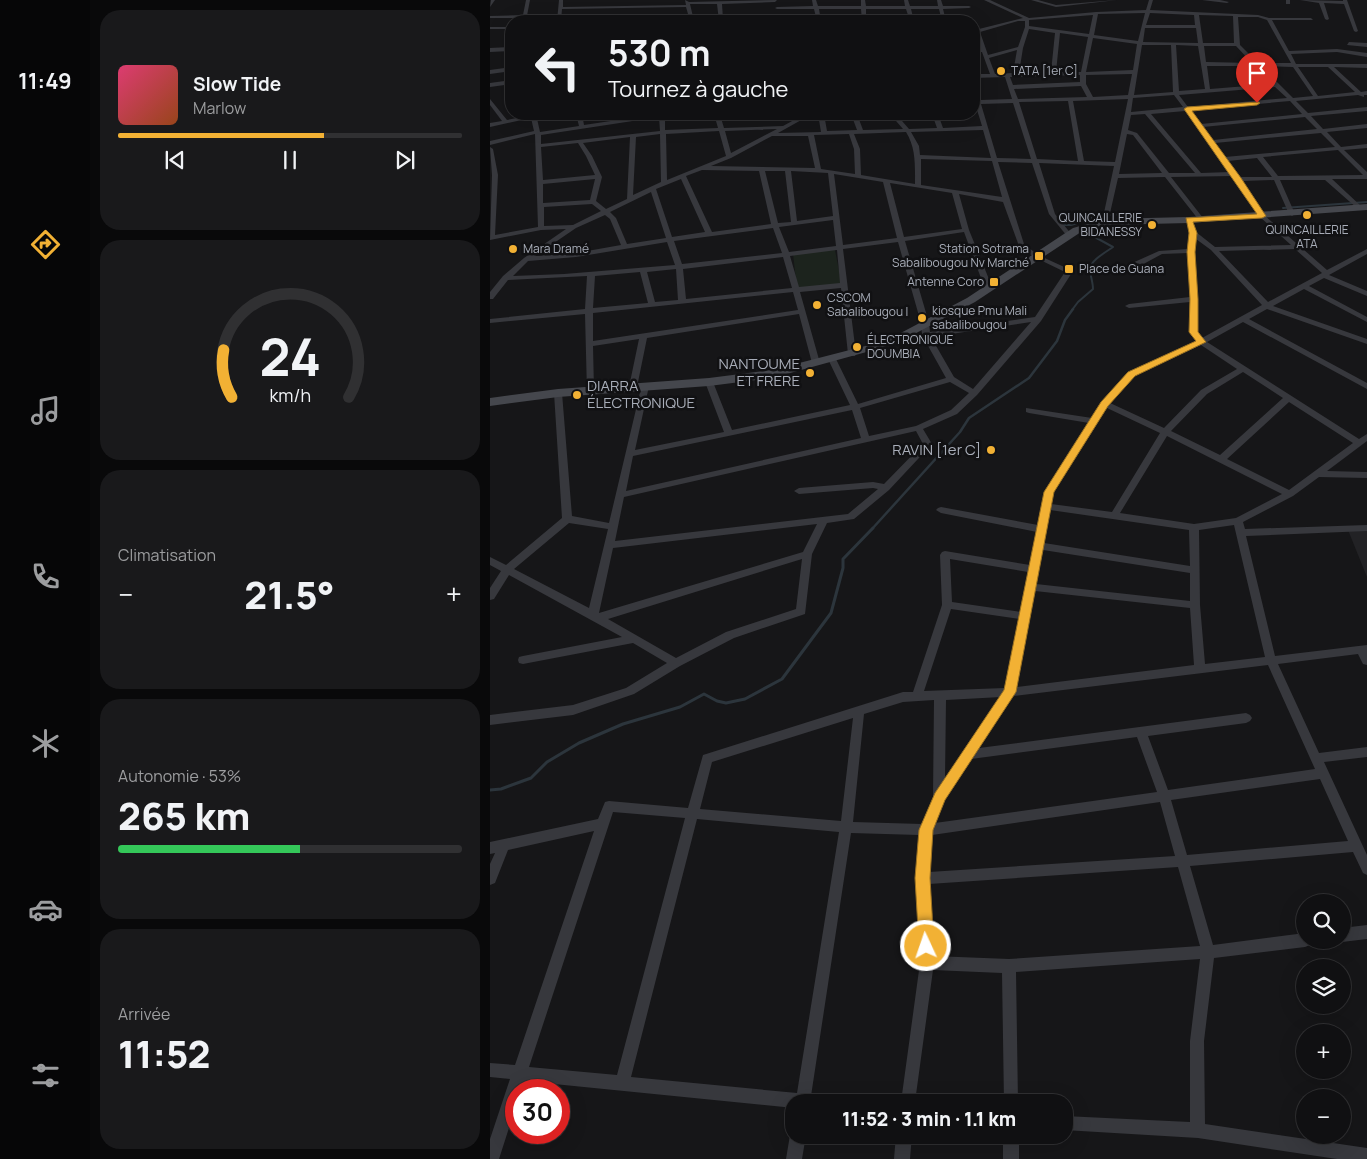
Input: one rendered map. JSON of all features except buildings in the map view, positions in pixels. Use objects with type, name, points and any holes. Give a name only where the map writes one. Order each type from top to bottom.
[{"type":"main road","points":[[490,402],[558,393],[709,382],[772,374],[852,354],[925,329],[1077,230],[1105,222],[1189,220],[1364,208]]},
{"type":"street","points":[[490,6],[493,0]]},
{"type":"street","points":[[526,15],[528,0]]},
{"type":"street","points":[[559,15],[560,0]]},
{"type":"street","points":[[591,0],[591,8]]},
{"type":"street","points":[[630,0],[630,8]]},
{"type":"street","points":[[662,0],[663,7]]},
{"type":"street","points":[[560,8],[663,7],[688,3],[775,0],[778,15]]},
{"type":"street","points":[[814,0],[818,15]]},
{"type":"street","points":[[863,0],[864,15]]},
{"type":"street","points":[[906,0],[911,15]]},
{"type":"street","points":[[939,0],[943,15]]},
{"type":"street","points":[[967,0],[971,15]]},
{"type":"street","points":[[986,0],[1028,19]]},
{"type":"street","points":[[1033,0],[1049,6],[1115,0]]},
{"type":"street","points":[[1105,222],[1116,164],[1125,131],[1143,26],[1150,0]]},
{"type":"street","points":[[1204,0],[1227,2]]},
{"type":"street","points":[[1302,0],[1345,2],[1356,31]]},
{"type":"street","points":[[720,2],[721,15]]},
{"type":"street","points":[[1321,2],[1327,19]]},
{"type":"street","points":[[1061,6],[1071,15]]},
{"type":"street","points":[[777,8],[969,7]]},
{"type":"street","points":[[980,31],[1028,19],[1147,11],[1250,14],[1269,19],[1311,19]]},
{"type":"street","points":[[1091,98],[1083,84],[1083,73],[1096,13]]},
{"type":"street","points":[[1196,13],[1208,91]]},
{"type":"street","points":[[1235,15],[1237,46],[1367,176]]},
{"type":"street","points":[[490,17],[505,18]]},
{"type":"street","points":[[1016,74],[1020,48],[1028,27],[1028,19]]},
{"type":"street","points":[[1269,19],[1294,65],[1318,98]]},
{"type":"street","points":[[1143,26],[1198,27]]},
{"type":"street","points":[[1028,27],[1140,43],[1237,46]]},
{"type":"street","points":[[490,28],[505,28]]},
{"type":"street","points":[[1053,74],[1058,31]]},
{"type":"street","points":[[1345,37],[1352,50]]},
{"type":"street","points":[[980,42],[993,75]]},
{"type":"street","points":[[1173,44],[1176,94],[1212,142],[1262,216],[1325,274],[1367,294]]},
{"type":"street","points":[[1349,44],[1367,45]]},
{"type":"street","points":[[986,57],[1020,48]]},
{"type":"street","points":[[490,50],[505,49]]},
{"type":"street","points":[[980,50],[984,50]]},
{"type":"street","points":[[1287,53],[1352,50],[1367,55]]},
{"type":"street","points":[[1204,64],[1367,66]]},
{"type":"street","points":[[1330,66],[1367,100]]},
{"type":"street","points":[[490,72],[505,70]]},
{"type":"street","points":[[980,76],[1135,72]]},
{"type":"street","points":[[1007,74],[1052,214],[1069,235]]},
{"type":"street","points":[[490,85],[505,83]]},
{"type":"street","points":[[1011,87],[1083,84]]},
{"type":"street","points":[[980,102],[1130,97],[1276,85]]},
{"type":"street","points":[[1127,114],[1367,93]]},
{"type":"street","points":[[1070,99],[1081,162]]},
{"type":"street","points":[[490,101],[505,122]]},
{"type":"street","points":[[620,495],[918,428],[954,412],[974,393],[1038,319],[1069,271],[1036,256],[1021,245],[980,108]]},
{"type":"street","points":[[1200,126],[1367,109]]},
{"type":"street","points":[[1147,113],[1199,174]]},
{"type":"street","points":[[490,125],[513,120]]},
{"type":"street","points":[[534,120],[538,133],[541,228]]},
{"type":"street","points":[[580,120],[582,127]]},
{"type":"street","points":[[490,143],[538,133],[621,120]]},
{"type":"street","points":[[662,120],[664,183]]},
{"type":"street","points":[[719,120],[729,157]]},
{"type":"street","points":[[786,126],[788,120]]},
{"type":"street","points":[[490,297],[526,259],[574,227],[664,183],[729,157],[798,120]]},
{"type":"street","points":[[822,120],[824,134]]},
{"type":"street","points":[[856,120],[861,132]]},
{"type":"street","points":[[899,120],[909,131],[918,148],[918,185]]},
{"type":"street","points":[[937,120],[941,130]]},
{"type":"street","points":[[538,146],[662,132],[786,126]]},
{"type":"street","points":[[1212,142],[1367,126]]},
{"type":"street","points":[[769,136],[986,128]]},
{"type":"street","points":[[1125,131],[1135,134],[1200,218]]},
{"type":"street","points":[[851,133],[857,149],[858,176]]},
{"type":"street","points":[[811,134],[818,170]]},
{"type":"street","points":[[630,199],[633,136]]},
{"type":"street","points":[[578,142],[589,156],[599,177],[593,202]]},
{"type":"street","points":[[1224,160],[1367,146]]},
{"type":"street","points":[[490,149],[493,176],[490,238],[541,228],[574,227]]},
{"type":"street","points":[[1259,156],[1276,178],[1292,214]]},
{"type":"street","points":[[918,158],[1116,164]]},
{"type":"street","points":[[702,168],[818,170],[1006,200]]},
{"type":"street","points":[[788,169],[794,222]]},
{"type":"street","points":[[762,170],[800,312],[816,363]]},
{"type":"street","points":[[831,172],[852,354]]},
{"type":"street","points":[[1114,176],[1167,174],[1276,178],[1367,176]]},
{"type":"street","points":[[539,182],[599,177]]},
{"type":"street","points":[[683,177],[709,233]]},
{"type":"street","points":[[1327,178],[1364,208]]},
{"type":"street","points":[[886,180],[925,329],[951,379],[974,393]]},
{"type":"street","points":[[653,189],[679,267],[682,300]]},
{"type":"street","points":[[955,191],[966,230],[988,289]]},
{"type":"street","points":[[540,205],[593,202],[613,218],[625,247]]},
{"type":"street","points":[[526,259],[576,256],[709,233],[836,218]]},
{"type":"street","points":[[1046,506],[1194,527],[1238,521],[1290,494],[1363,440],[1289,398],[1201,342],[1193,332],[1194,299],[1191,252],[1193,233],[1189,220]]},
{"type":"street","points":[[506,278],[679,267],[786,255],[966,230]]},
{"type":"street","points":[[1193,233],[1213,249],[1267,306],[1367,342]]},
{"type":"street","points":[[1213,249],[1296,247]]},
{"type":"street","points":[[909,1094],[927,963],[922,878],[926,830],[939,797],[970,754],[1010,692],[1049,492],[1105,404],[1131,374],[1201,342],[1367,251]]},
{"type":"street","points":[[1133,266],[1161,252],[1191,252]]},
{"type":"street","points":[[643,270],[652,304]]},
{"type":"street","points":[[590,390],[589,310],[591,274]]},
{"type":"street","points":[[490,321],[844,285]]},
{"type":"street","points":[[1304,286],[1367,320]]},
{"type":"street","points":[[1129,306],[1194,299]]},
{"type":"street","points":[[589,344],[800,312]]},
{"type":"street","points":[[925,329],[1038,319]]},
{"type":"street","points":[[1244,319],[1367,386]]},
{"type":"street","points":[[632,387],[643,336]]},
{"type":"street","points":[[832,359],[855,407],[866,439]]},
{"type":"street","points":[[1114,516],[1165,432],[1204,392],[1244,369]]},
{"type":"street","points":[[630,454],[855,407],[951,379]]},
{"type":"street","points":[[709,382],[728,434]]},
{"type":"street","points":[[595,617],[620,495],[646,386]]},
{"type":"street","points":[[558,393],[567,519]]},
{"type":"street","points":[[1220,460],[1289,398]]},
{"type":"street","points":[[1105,404],[1290,494]]},
{"type":"street","points":[[1029,410],[1095,421]]},
{"type":"street","points":[[609,545],[851,517],[886,488],[928,444],[918,428]]},
{"type":"street","points":[[1318,474],[1367,474]]},
{"type":"street","points":[[799,491],[873,485],[886,488]]},
{"type":"street","points":[[941,510],[1042,529]]},
{"type":"street","points":[[567,519],[613,527]]},
{"type":"street","points":[[490,596],[508,569],[567,519]]},
{"type":"street","points":[[490,720],[573,710],[630,691],[676,663],[730,635],[800,611],[807,554],[824,520]]},
{"type":"street","points":[[1238,521],[1271,660],[1367,869]]},
{"type":"street","points":[[1194,527],[1195,605],[1200,669]]},
{"type":"street","points":[[1241,533],[1367,528]]},
{"type":"street","points":[[1038,546],[1195,570]]},
{"type":"street","points":[[595,617],[807,554]]},
{"type":"street","points":[[917,696],[947,604],[945,555],[1034,569]]},
{"type":"street","points":[[490,561],[508,569],[676,663]]},
{"type":"street","points":[[1030,587],[1195,605]]},
{"type":"street","points":[[947,604],[1024,616]]},
{"type":"street","points":[[523,660],[633,638]]},
{"type":"street","points":[[622,1083],[707,759],[903,697],[1010,692],[1364,649],[1367,661]]},
{"type":"street","points":[[939,797],[940,695]]},
{"type":"street","points":[[804,1094],[846,827],[859,711]]},
{"type":"street","points":[[970,754],[1246,718]]},
{"type":"street","points":[[1141,731],[1164,795],[1208,952],[1197,1041],[1198,1130]]},
{"type":"street","points":[[1316,758],[1367,752]]},
{"type":"street","points":[[491,1159],[610,806],[846,827],[926,830],[1323,773]]},
{"type":"street","points":[[490,848],[603,824]]},
{"type":"street","points":[[490,879],[504,845]]},
{"type":"street","points":[[922,878],[1184,861],[1357,846]]},
{"type":"street","points":[[1351,934],[1367,932]]},
{"type":"street","points":[[927,963],[1009,966],[1208,952],[1296,941]]},
{"type":"street","points":[[1009,966],[1011,1094]]},
{"type":"street","points":[[490,1070],[785,1100]]},
{"type":"street","points":[[1073,1123],[1198,1130],[1367,1156]]},
{"type":"street","points":[[794,1159],[796,1144]]},
{"type":"street","points":[[902,1159],[903,1144]]},
{"type":"street","points":[[1011,1144],[1011,1159]]},
{"type":"shaded area","points":[[835,250],[842,286],[797,290],[793,253]]},
{"type":"shaded area","points":[[1348,530],[1367,530],[1367,577]]},
{"type":"waterway","points":[[1283,208],[1367,202]]},
{"type":"waterway","points":[[1063,225],[1071,225],[1099,216],[1136,213]]},
{"type":"waterway","points":[[1072,310],[1093,289],[1090,269],[1093,262],[1113,247],[1091,235]]},
{"type":"waterway","points":[[872,529],[960,432],[969,418],[1029,378],[1057,341],[1065,320],[1073,309]]},
{"type":"waterway","points":[[490,790],[501,789],[531,778],[547,762],[579,743],[623,724],[680,707],[704,694],[717,701],[726,703],[745,699],[782,679],[831,613],[843,568],[843,559],[873,528]]},
{"type":"place","name":"TATA [1er C]","points":[[1001,71]]},
{"type":"place","name":"QUINCAILLERIE ATA","points":[[1307,215]]},
{"type":"place","name":"QUINCAILLERIE BIDANESSY","points":[[1152,225]]},
{"type":"place","name":"Mara Dramé","points":[[513,249]]},
{"type":"place","name":"Station Sotrama Sabalibougou Nv Marché","points":[[1039,256]]},
{"type":"place","name":"Place de Guana","points":[[1069,269]]},
{"type":"place","name":"Antenne Coro","points":[[994,282]]},
{"type":"place","name":"CSCOM Sabalibougou I","points":[[817,305]]},
{"type":"place","name":"kiosque Pmu Mali sabalibougou","points":[[922,318]]},
{"type":"place","name":"ÉLECTRONIQUE DOUMBIA","points":[[857,347]]},
{"type":"place","name":"NANTOUME ET FRERE","points":[[810,373]]},
{"type":"place","name":"DIARRA ÉLECTRONIQUE","points":[[577,395]]},
{"type":"place","name":"RAVIN [1er C]","points":[[991,450]]},
{"type":"route","points":[[926,946],[922,878],[926,830],[939,797],[970,754],[1010,692],[1049,492],[1105,404],[1131,374],[1201,342],[1193,332],[1194,299],[1191,252],[1193,233],[1189,220],[1262,216],[1187,109],[1257,103]]}]
